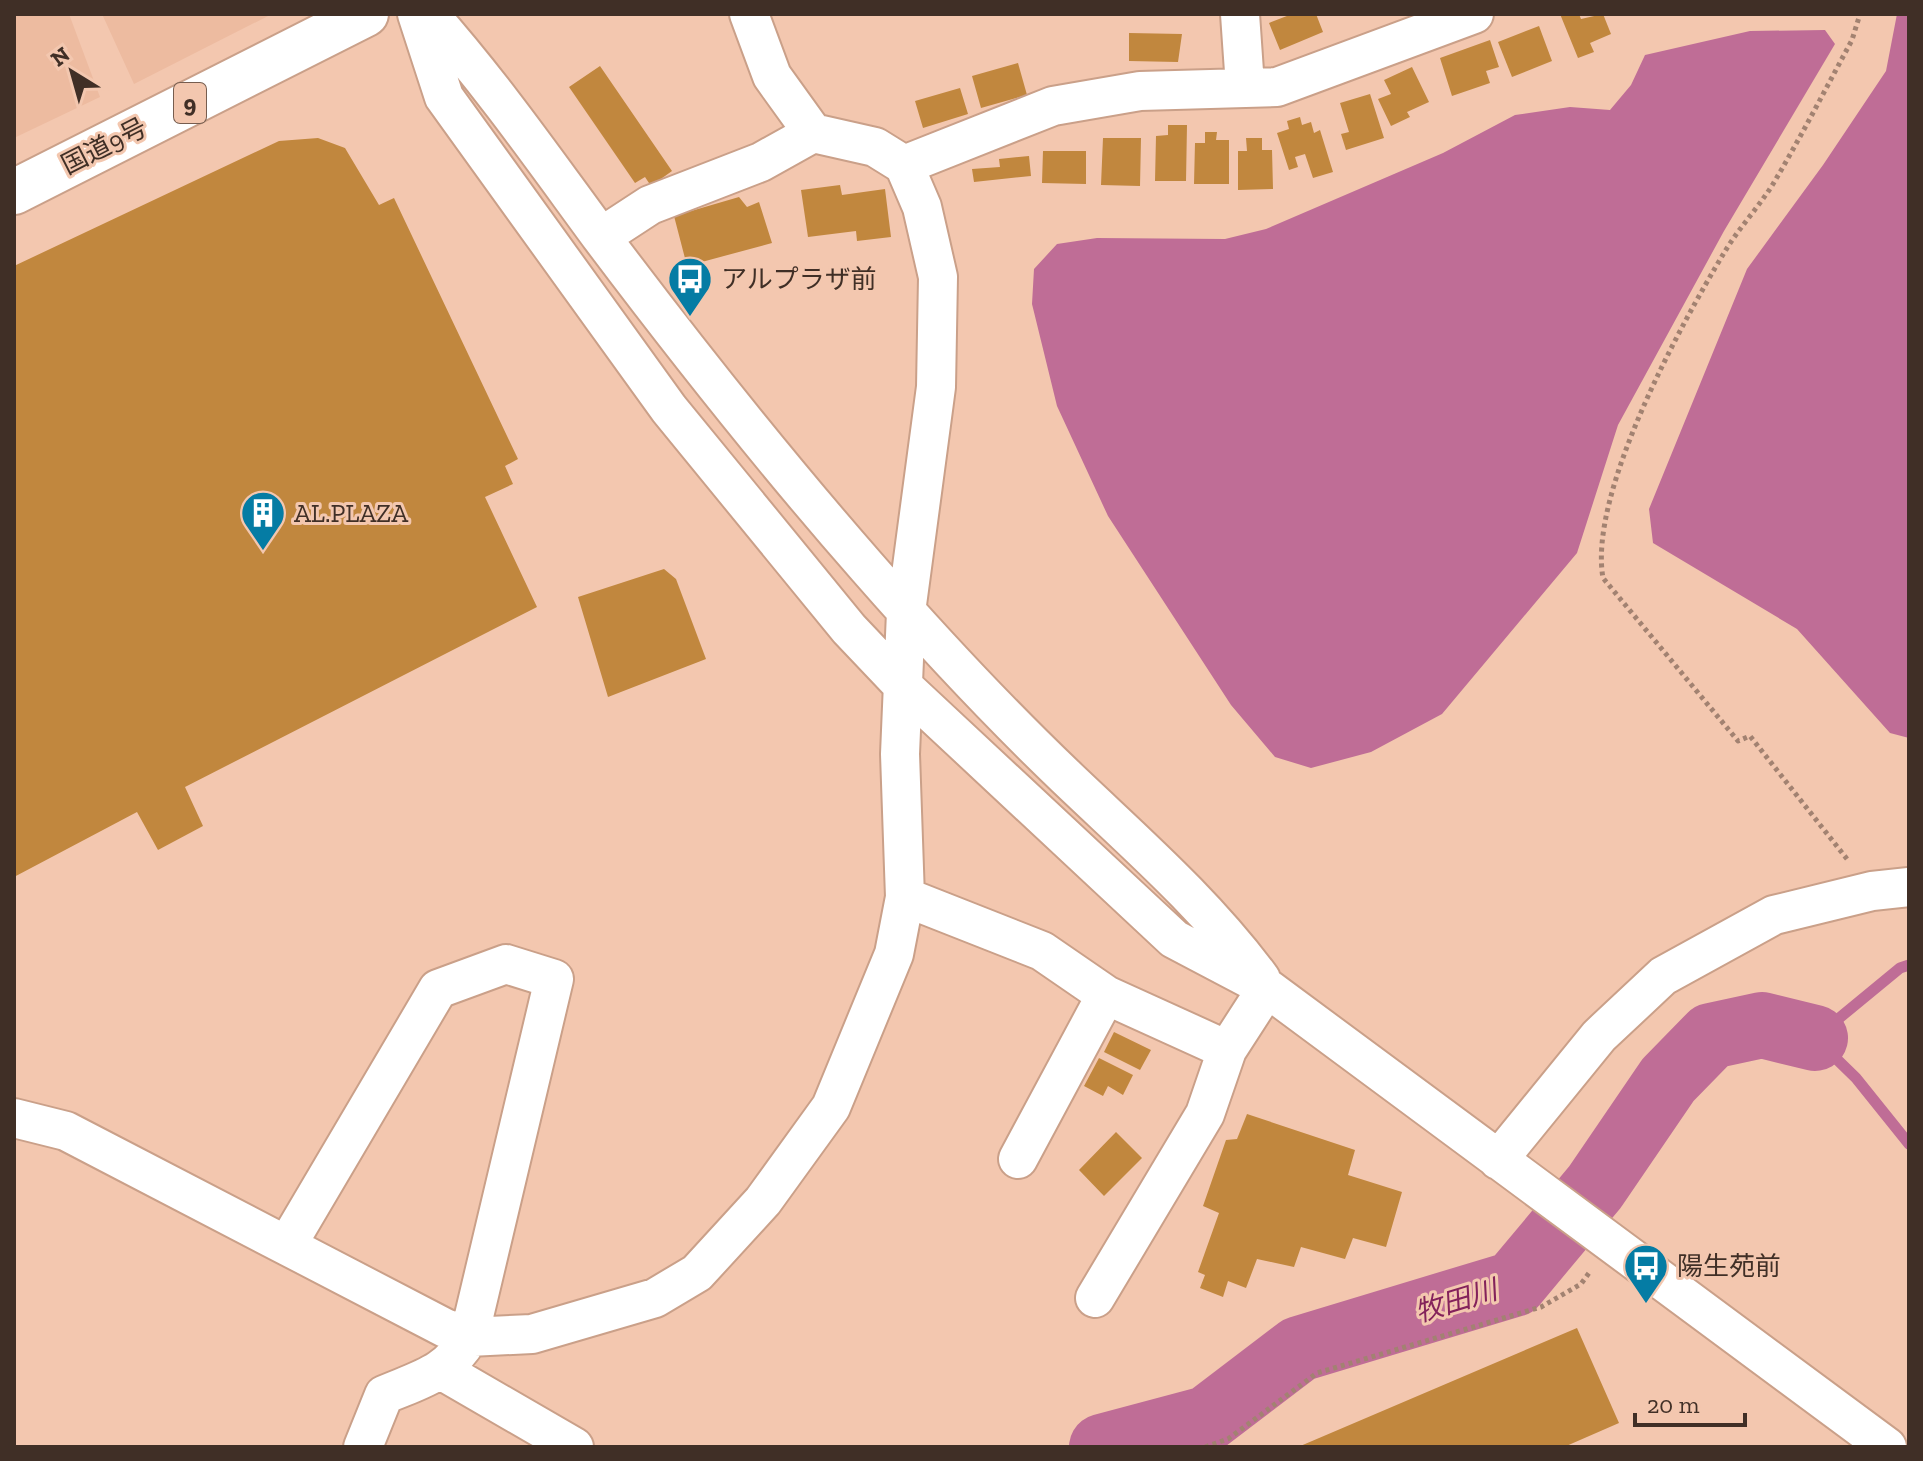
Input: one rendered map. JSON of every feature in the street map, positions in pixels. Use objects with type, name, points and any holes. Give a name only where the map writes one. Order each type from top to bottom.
[{"type":"highway","name":"国道9号","points":[[14,192],[366,14]]},
{"type":"street","points":[[417,14],[444,97],[669,409],[849,629],[905,688],[1174,939],[1267,988],[1887,1447]]},
{"type":"street","points":[[429,14],[484,76],[601,237],[720,391],[906,612],[1063,774],[1189,892],[1225,930],[1267,988]]},
{"type":"street","points":[[14,1118],[66,1131],[445,1328],[469,1337],[532,1334],[655,1298],[697,1273],[763,1201],[831,1107],[894,954],[905,897],[900,754],[906,612],[936,387],[938,277],[922,207],[904,165],[875,147],[813,133],[772,76],[749,14]]},
{"type":"street","points":[[1240,14],[1245,86]]},
{"type":"street","points":[[904,165],[1053,106],[1140,91],[1277,87],[1474,14]]},
{"type":"street","points":[[601,237],[650,205],[761,162],[813,133]]},
{"type":"street","points":[[1498,1160],[1599,1036],[1663,976],[1774,915],[1872,891],[1909,887]]},
{"type":"street","points":[[905,897],[1042,951],[1106,995],[1227,1050]]},
{"type":"street","points":[[287,1245],[438,989],[506,964],[554,979],[469,1337],[456,1359],[441,1370],[384,1395],[363,1447]]},
{"type":"street","points":[[1095,1298],[1205,1114],[1227,1050],[1267,988]]},
{"type":"street","points":[[1018,1159],[1106,995]]},
{"type":"street","points":[[441,1370],[574,1447]]},
{"type":"path","points":[[1860,14],[1852,40],[1779,172],[1725,252],[1640,410],[1607,513],[1600,557],[1603,578],[1738,741],[1750,736],[1872,891]]},
{"type":"path","points":[[1205,1447],[1228,1439],[1317,1373],[1541,1307],[1581,1284],[1609,1242]]},
{"type":"shaded area","points":[[14,14],[69,14],[100,97],[14,138]]},
{"type":"shaded area","points":[[102,14],[272,14],[134,84]]},
{"type":"shaded area","points":[[1897,14],[1909,14],[1909,738],[1890,733],[1797,629],[1653,543],[1649,509],[1747,269],[1823,165],[1886,71]]},
{"type":"shaded area","points":[[1825,30],[1835,44],[1724,231],[1618,425],[1577,553],[1442,714],[1371,752],[1311,768],[1275,757],[1231,705],[1108,516],[1057,406],[1032,304],[1034,269],[1057,244],[1097,238],[1225,239],[1266,229],[1443,153],[1515,115],[1570,107],[1610,110],[1631,85],[1645,55],[1750,31]]},
{"type":"building","points":[[1292,14],[1316,14],[1323,32],[1280,50],[1269,23]]},
{"type":"building","points":[[1560,14],[1579,14],[1581,19],[1603,14],[1611,34],[1590,43],[1594,52],[1578,58]]},
{"type":"building","points":[[1539,26],[1552,61],[1512,77],[1498,42]]},
{"type":"building","points":[[1129,33],[1182,34],[1178,62],[1129,61]]},
{"type":"building","points":[[1490,40],[1499,67],[1486,71],[1490,83],[1452,96],[1440,58]]},
{"type":"building","points":[[1018,63],[1027,95],[981,108],[972,76]]},
{"type":"building","points":[[600,66],[672,171],[651,186],[645,177],[635,183],[569,87]]},
{"type":"building","points":[[1412,67],[1429,102],[1407,112],[1410,117],[1391,126],[1378,99],[1391,94],[1384,80]]},
{"type":"building","points":[[960,88],[968,114],[923,128],[915,101]]},
{"type":"building","points":[[1370,94],[1384,138],[1346,150],[1341,134],[1349,132],[1340,103]]},
{"type":"building","points":[[1300,117],[1302,125],[1311,122],[1314,133],[1320,130],[1333,172],[1313,178],[1305,154],[1295,157],[1298,167],[1289,170],[1277,133],[1289,129],[1287,121]]},
{"type":"building","points":[[1168,125],[1187,125],[1186,181],[1155,181],[1156,136],[1168,135]]},
{"type":"building","points":[[1205,132],[1217,132],[1216,140],[1229,140],[1229,184],[1194,184],[1195,143],[1205,143]]},
{"type":"building","name":"AL.PLAZA","points":[[318,138],[345,148],[379,205],[394,198],[518,459],[505,466],[513,484],[485,497],[537,607],[185,787],[203,826],[158,850],[137,812],[14,877],[14,266],[279,141]]},
{"type":"building","points":[[1103,138],[1141,138],[1140,186],[1101,185]]},
{"type":"building","points":[[1246,138],[1262,138],[1262,150],[1272,150],[1273,189],[1238,190],[1238,151],[1247,151]]},
{"type":"building","points":[[1043,151],[1086,151],[1086,184],[1042,183]]},
{"type":"building","points":[[1029,156],[1031,176],[974,182],[972,169],[1000,167],[999,159]]},
{"type":"building","points":[[840,185],[842,195],[885,189],[891,237],[857,241],[856,231],[808,237],[801,190]]},
{"type":"building","points":[[739,197],[747,207],[759,202],[772,243],[687,266],[674,216]]},
{"type":"building","points":[[664,569],[676,579],[706,659],[608,697],[578,597]]},
{"type":"building","points":[[1114,1032],[1151,1050],[1140,1070],[1104,1052]]},
{"type":"building","points":[[1099,1058],[1133,1075],[1123,1095],[1108,1086],[1103,1096],[1084,1086]]},
{"type":"building","points":[[1247,1114],[1355,1150],[1348,1175],[1402,1192],[1386,1247],[1353,1238],[1345,1259],[1301,1247],[1294,1267],[1257,1259],[1246,1288],[1228,1281],[1223,1297],[1200,1288],[1205,1275],[1198,1272],[1219,1213],[1203,1206],[1226,1140],[1237,1139]]},
{"type":"building","points":[[1116,1132],[1142,1158],[1104,1196],[1079,1170]]},
{"type":"building","points":[[1577,1328],[1619,1423],[1564,1447],[1298,1447]]},
{"type":"waterway","points":[[1909,965],[1900,968],[1815,1038],[1856,1078],[1909,1144]]},
{"type":"waterway","name":"牧田川","points":[[1102,1447],[1207,1419],[1299,1349],[1514,1284],[1595,1187],[1668,1080],[1711,1036],[1762,1025],[1815,1038]]},
{"type":"place","name":"アルプラザ前","points":[[690,318]]},
{"type":"place","name":"AL.PLAZA","points":[[263,552]]},
{"type":"place","name":"陽生苑前","points":[[1646,1305]]}]
